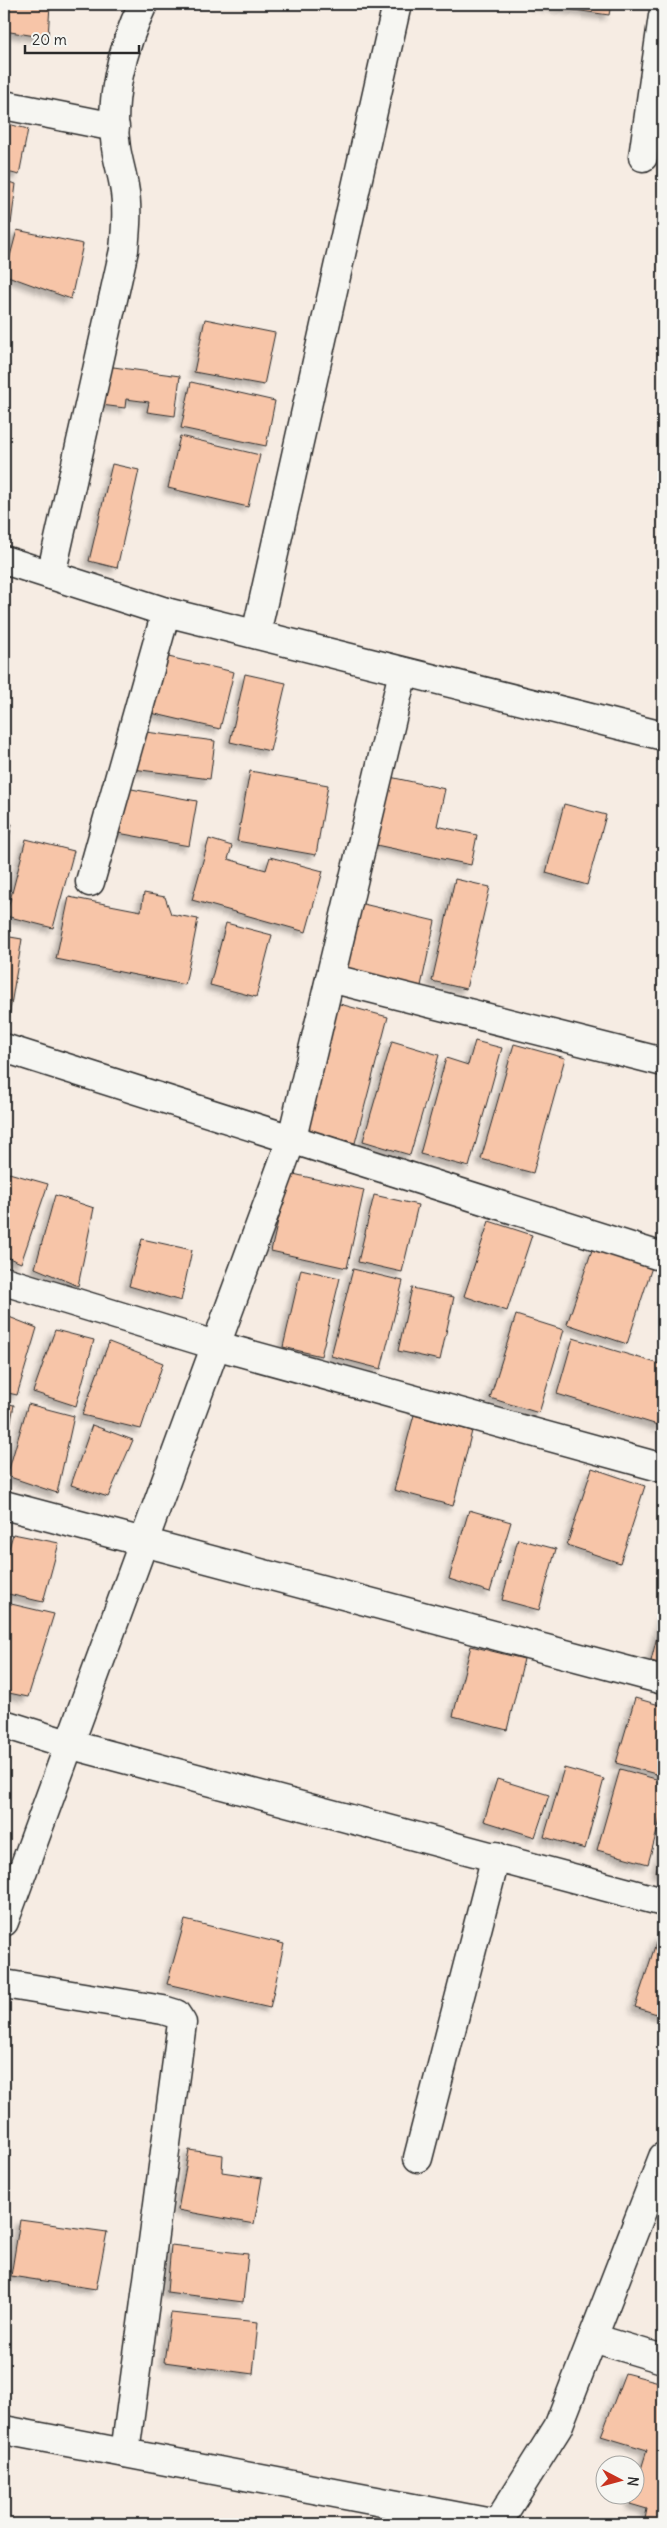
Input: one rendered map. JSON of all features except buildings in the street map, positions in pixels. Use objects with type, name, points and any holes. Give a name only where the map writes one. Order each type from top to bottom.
[{"type":"street","points":[[51,575],[124,250],[127,220],[124,186],[116,147],[115,108],[121,62],[142,4]]},
{"type":"street","points":[[256,634],[396,4]]},
{"type":"street","points":[[642,157],[663,21]]},
{"type":"street","points":[[4,105],[115,127]]},
{"type":"street","points":[[4,560],[166,612],[663,736]]},
{"type":"street","points":[[90,882],[166,612]]},
{"type":"street","points":[[4,1922],[292,1138],[403,672]]},
{"type":"street","points":[[330,978],[663,1062]]},
{"type":"street","points":[[4,1048],[663,1257]]},
{"type":"street","points":[[4,1281],[216,1345],[663,1468]]},
{"type":"street","points":[[4,1505],[663,1680]]},
{"type":"street","points":[[4,1724],[68,1744],[496,1856],[663,1902]]},
{"type":"street","points":[[418,2158],[496,1856]]},
{"type":"street","points":[[4,1984],[163,2010],[176,2014],[182,2023],[125,2453]]},
{"type":"street","points":[[4,2430],[497,2524],[558,2427],[663,2157]]},
{"type":"street","points":[[592,2338],[663,2360]]}]
